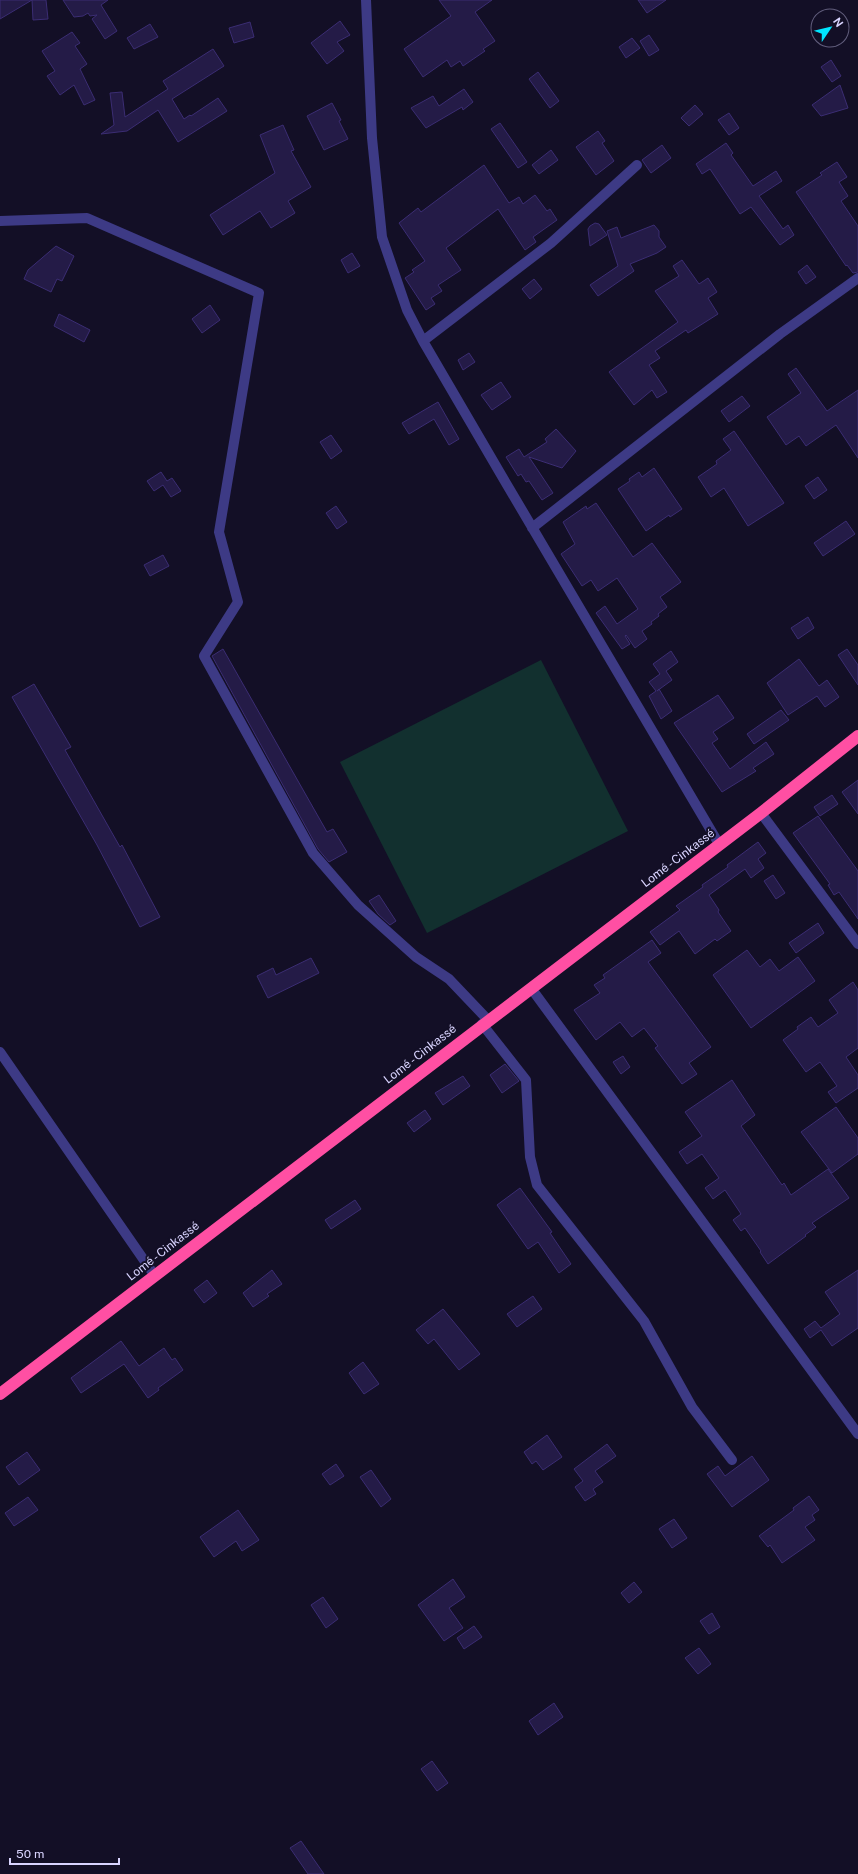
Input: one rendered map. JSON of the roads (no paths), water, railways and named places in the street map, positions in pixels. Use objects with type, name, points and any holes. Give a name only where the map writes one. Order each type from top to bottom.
[{"type":"highway","name":"Lomé - Cinkassé","points":[[0,1394],[485,1022],[761,813],[858,736]]},
{"type":"street","points":[[366,0],[372,138],[382,237],[407,310],[423,341],[532,528],[719,844]]},
{"type":"street","points":[[423,341],[551,243],[637,165]]},
{"type":"street","points":[[0,221],[87,218],[259,293],[219,532],[238,602],[204,656],[313,853],[358,905],[416,956],[449,979],[485,1022],[526,1080],[530,1157],[537,1185],[644,1321],[692,1407],[732,1460]]},
{"type":"street","points":[[532,528],[780,334],[858,278]]},
{"type":"street","points":[[761,813],[858,944]]},
{"type":"street","points":[[530,988],[858,1434]]},
{"type":"street","points":[[0,1052],[155,1276]]}]
